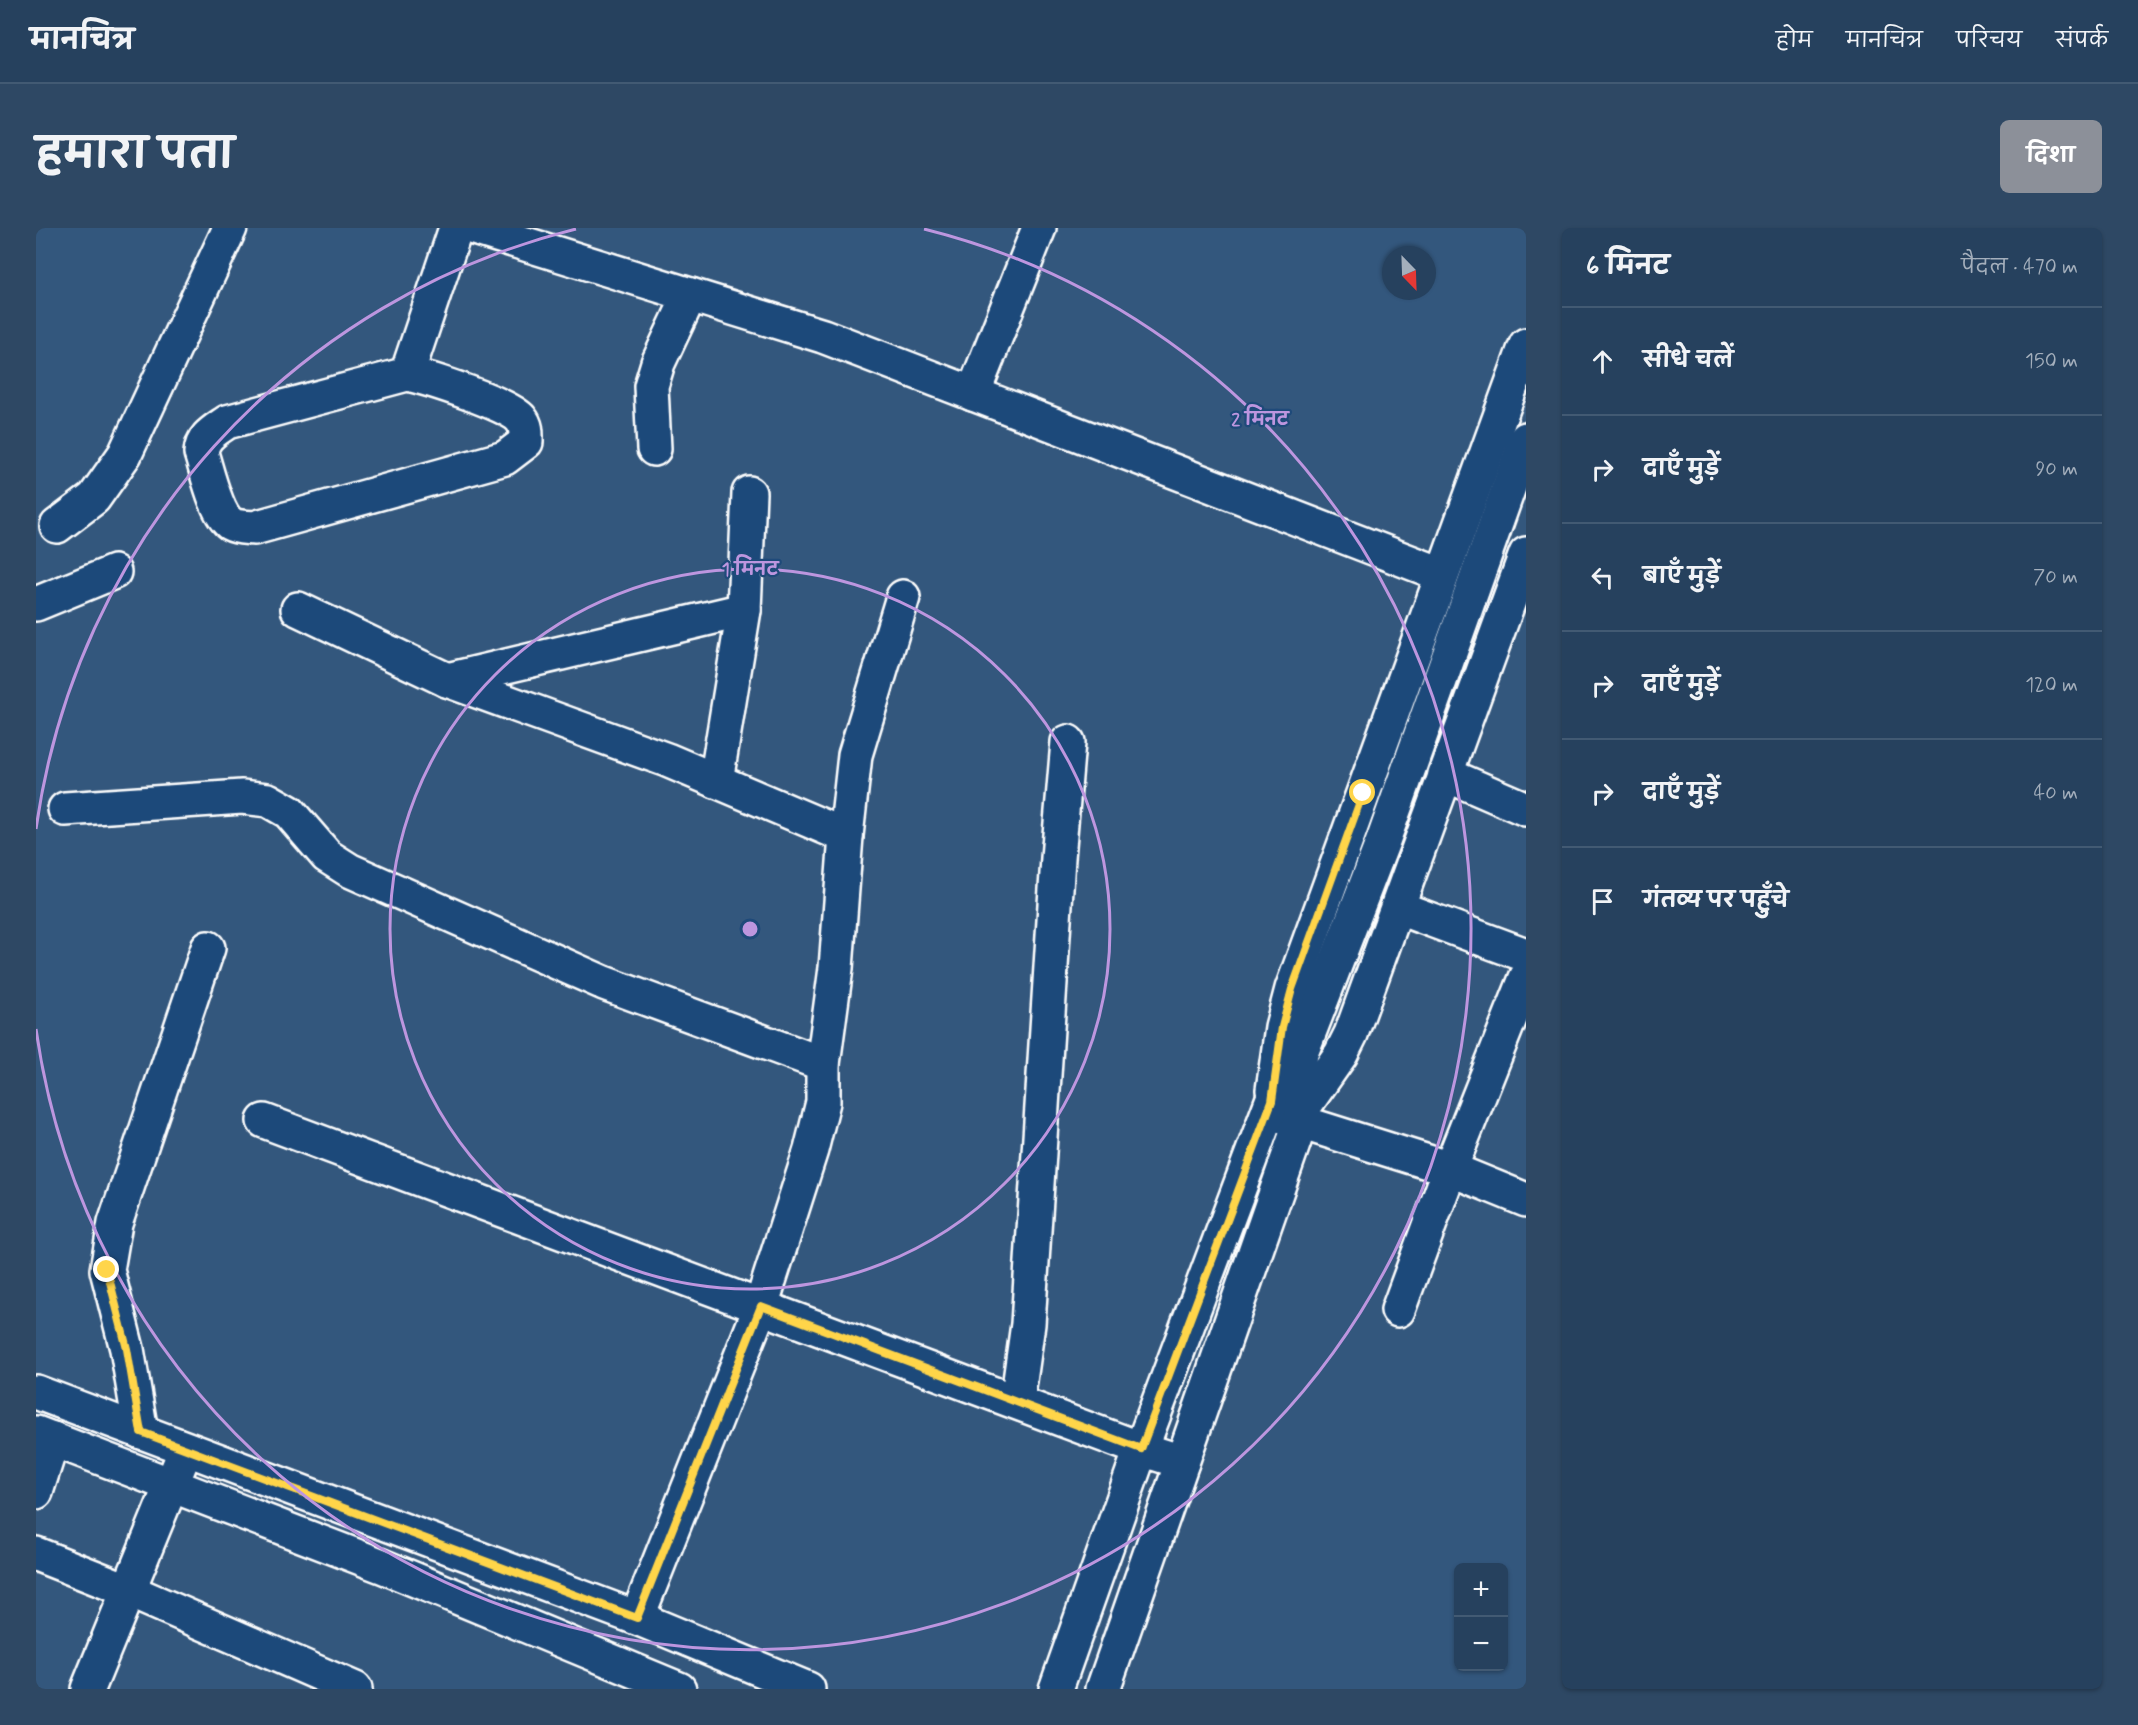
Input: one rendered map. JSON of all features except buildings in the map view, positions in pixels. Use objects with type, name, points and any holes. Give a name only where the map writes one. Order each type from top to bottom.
[{"type":"street","points":[[57,526],[94,498],[125,454],[230,228]]},
{"type":"street","points":[[407,374],[456,228]]},
{"type":"street","points":[[474,228],[823,336],[1441,574]]},
{"type":"street","points":[[973,394],[1039,228]]},
{"type":"street","points":[[654,449],[651,386],[658,363],[690,295]]},
{"type":"street","points":[[1270,1106],[1282,1027],[1292,989],[1526,345]]},
{"type":"street","points":[[407,374],[430,378],[521,418],[526,429],[526,442],[505,459],[254,528],[238,527],[229,523],[220,512],[201,453],[202,444],[210,433],[227,422],[407,374]]},
{"type":"street","points":[[1056,1689],[1141,1449],[1270,1106],[1300,1056],[1383,841],[1526,439]]},
{"type":"street","points":[[716,781],[744,610],[749,493]]},
{"type":"street","points":[[1103,1689],[1302,1116],[1351,1034],[1399,908],[1445,774],[1525,558]]},
{"type":"street","points":[[36,604],[114,572]]},
{"type":"street","points":[[637,1618],[761,1306],[811,1150],[823,1102],[823,1064],[836,968],[855,755],[903,597]]},
{"type":"street","points":[[298,609],[447,680],[667,760],[846,836]]},
{"type":"street","points":[[447,680],[744,610]]},
{"type":"street","points":[[1017,1402],[1028,1324],[1058,858],[1068,742]]},
{"type":"street","points":[[1445,774],[1526,809]]},
{"type":"street","points":[[65,809],[242,797],[268,800],[289,812],[327,856],[349,870],[604,983],[823,1064]]},
{"type":"street","points":[[1399,908],[1526,955]]},
{"type":"street","points":[[141,1432],[127,1349],[107,1270],[115,1223],[208,948]]},
{"type":"street","points":[[1398,1310],[1450,1169],[1526,978]]},
{"type":"street","points":[[1300,1056],[1302,1116]]},
{"type":"street","points":[[1270,1106],[1450,1169],[1526,1200]]},
{"type":"street","points":[[264,1121],[1141,1449],[1182,1462]]},
{"type":"street","points":[[36,1392],[637,1618],[808,1689]]},
{"type":"street","points":[[36,1492],[45,1436],[382,1566],[679,1689]]},
{"type":"street","points":[[88,1689],[169,1484],[186,1449]]},
{"type":"street","points":[[36,1554],[127,1590],[336,1685]]},
{"type":"route","points":[[107,1270],[127,1349],[141,1432],[637,1618],[761,1306],[1141,1449],[1272,1101],[1278,1046],[1292,989],[1363,793]]}]
